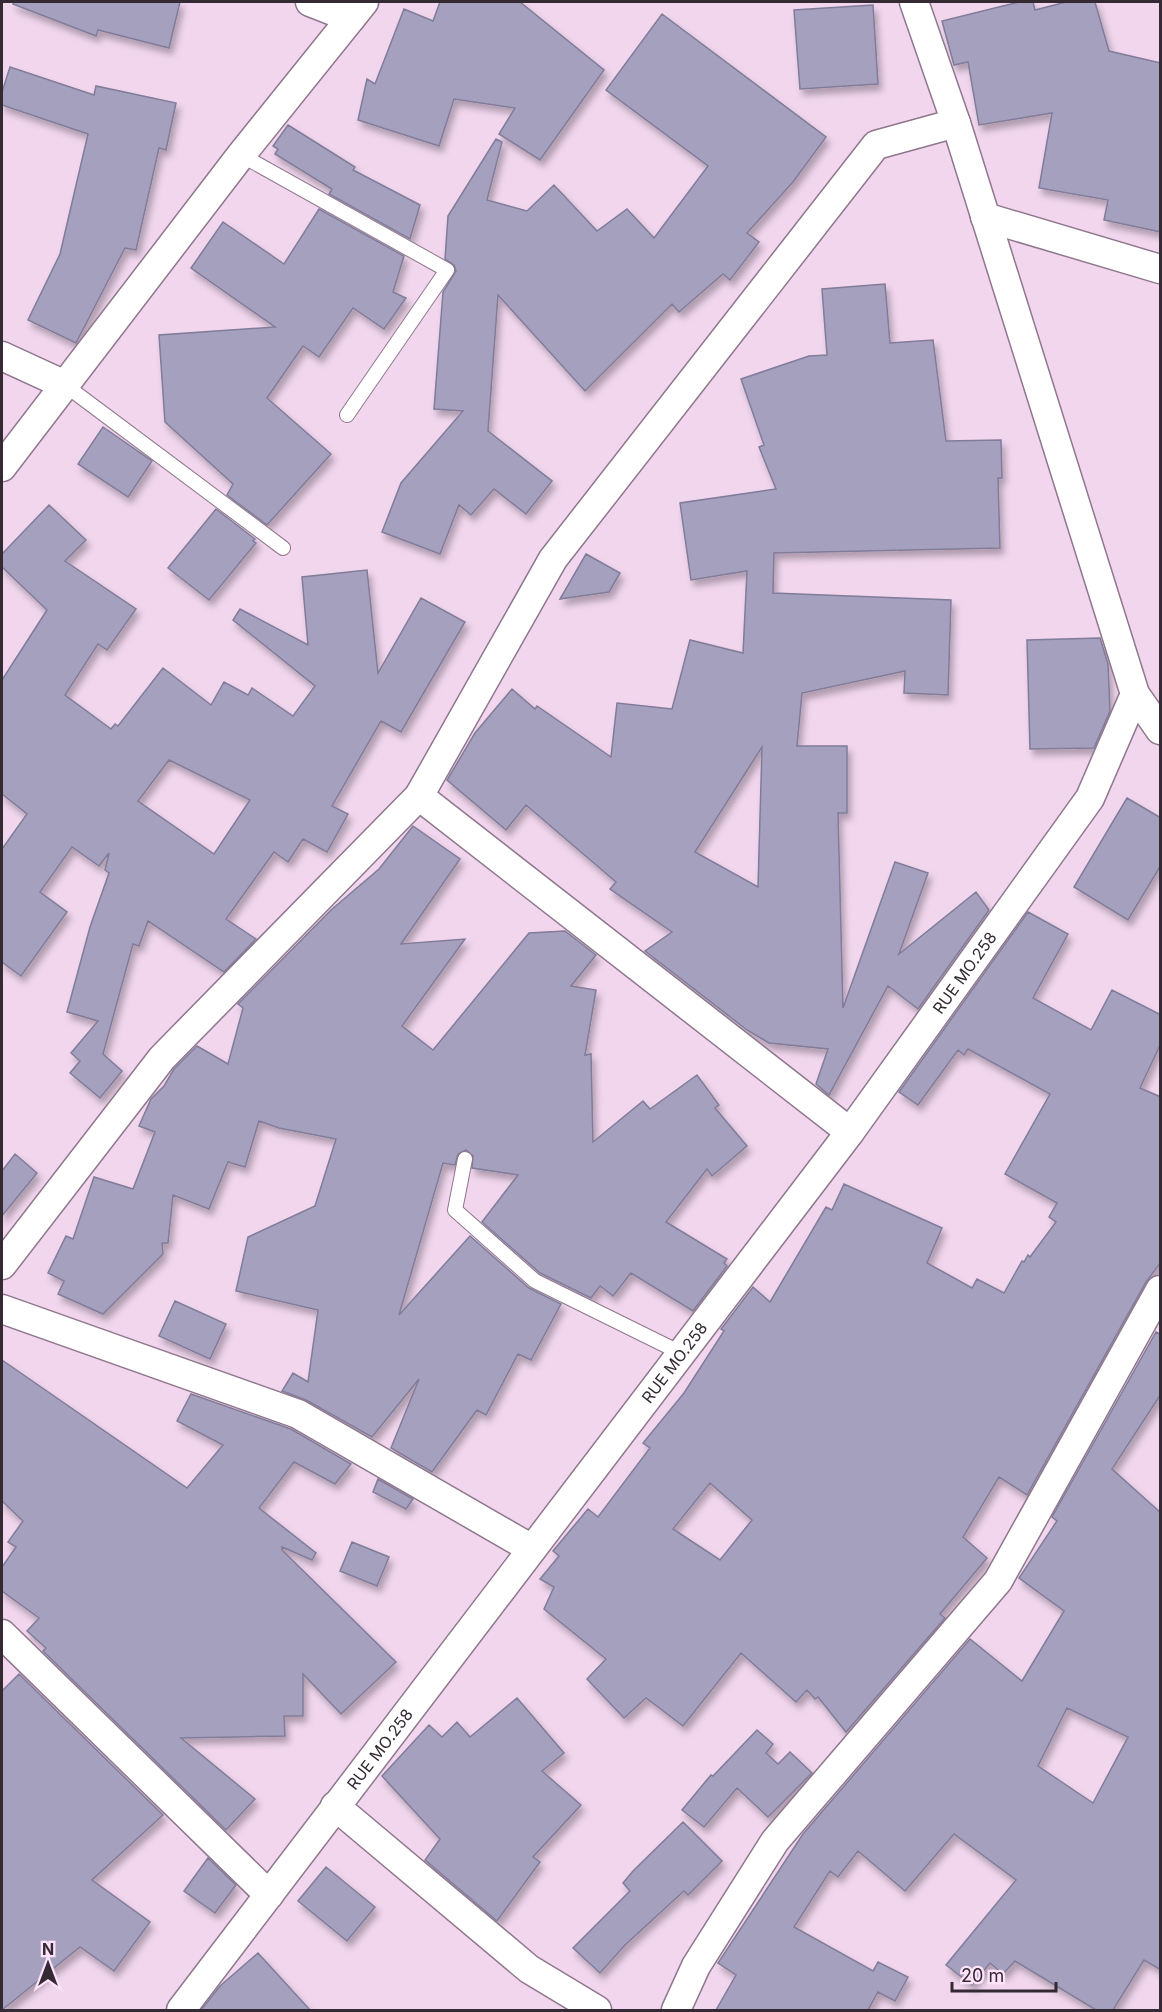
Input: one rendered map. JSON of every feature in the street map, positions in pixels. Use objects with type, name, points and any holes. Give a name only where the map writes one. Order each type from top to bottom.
[{"type":"street","points":[[2,467],[241,155],[357,10],[310,2]]},
{"type":"street","points":[[914,2],[956,123],[1135,694],[1161,730]]},
{"type":"street","points":[[2,1265],[162,1058],[419,796],[553,559],[876,145],[956,123]]},
{"type":"street","points":[[985,217],[1161,269]]},
{"type":"street","points":[[2,356],[65,385]]},
{"type":"street","name":"RUE MO.258","points":[[182,2010],[850,1132],[1090,798],[1135,694]]},
{"type":"street","points":[[419,796],[850,1132]]},
{"type":"street","points":[[676,2010],[696,1966],[775,1841],[998,1581],[1161,1290]]},
{"type":"street","points":[[2,1309],[298,1414],[532,1549]]},
{"type":"street","points":[[2,1634],[269,1895]]},
{"type":"street","points":[[335,1806],[529,1969],[597,2010]]},
{"type":"lane","points":[[241,155],[447,270],[347,415]]},
{"type":"lane","points":[[65,385],[284,548]]},
{"type":"lane","points":[[465,1159],[455,1210],[535,1281],[681,1353]]},
{"type":"building","points":[[14,2],[180,2],[169,48],[98,30],[96,36],[13,4]]},
{"type":"building","points":[[440,2],[520,2],[604,70],[540,160],[499,134],[515,108],[454,99],[439,146],[358,120],[367,79],[375,84],[404,9],[433,21]]},
{"type":"building","points":[[1019,2],[1033,2],[1035,10],[1066,2],[1095,2],[1109,51],[1161,63],[1161,232],[1104,220],[1108,200],[1039,188],[1052,113],[979,125],[968,62],[954,65],[942,21]]},
{"type":"building","points":[[873,5],[878,84],[800,89],[794,10]]},
{"type":"building","points":[[662,14],[826,137],[793,182],[747,233],[759,242],[730,280],[723,274],[679,312],[672,304],[585,391],[498,295],[488,431],[552,481],[526,514],[494,489],[471,515],[459,505],[440,554],[382,532],[401,483],[463,411],[434,409],[443,292],[456,271],[454,265],[445,259],[448,216],[496,139],[502,142],[487,200],[527,211],[554,185],[597,231],[627,209],[654,238],[708,166],[606,90]]},
{"type":"building","points":[[10,67],[94,95],[96,86],[176,103],[166,150],[159,148],[136,250],[125,248],[76,343],[28,320],[60,254],[88,134],[2,105],[2,92]]},
{"type":"building","points":[[288,125],[355,167],[353,170],[420,205],[410,239],[329,194],[332,189],[275,154],[278,149],[273,146]]},
{"type":"building","points":[[319,209],[404,256],[393,292],[406,298],[384,329],[353,308],[319,357],[303,346],[267,398],[331,454],[267,525],[227,495],[233,484],[165,422],[159,335],[275,327],[191,268],[223,222],[284,264]]},
{"type":"building","points":[[885,284],[890,343],[933,340],[946,441],[1001,440],[1002,478],[998,478],[1000,548],[774,553],[773,593],[951,600],[948,695],[904,693],[905,671],[802,693],[797,746],[847,746],[847,813],[838,813],[843,1008],[895,862],[928,873],[899,954],[976,892],[989,910],[918,1009],[888,986],[829,1095],[816,1084],[828,1049],[769,1043],[747,1030],[645,951],[672,932],[610,889],[616,882],[526,805],[506,830],[447,780],[475,733],[512,689],[535,709],[537,706],[611,757],[617,703],[672,709],[690,640],[743,653],[747,571],[691,580],[680,503],[776,489],[759,447],[764,445],[741,379],[809,356],[827,355],[822,289]],"holes":[[[762,747],[758,887],[695,852]]]},
{"type":"building","points":[[103,427],[152,461],[128,497],[78,464]]},
{"type":"building","points":[[49,505],[86,540],[65,561],[136,609],[107,650],[98,644],[65,695],[111,729],[115,724],[118,726],[163,668],[211,705],[224,682],[248,695],[252,688],[293,716],[315,686],[233,620],[240,609],[308,645],[302,577],[367,570],[378,673],[421,598],[465,622],[401,732],[381,721],[332,806],[348,814],[327,852],[303,839],[288,862],[274,852],[226,919],[256,939],[224,972],[148,921],[139,946],[133,944],[103,1054],[122,1071],[100,1098],[70,1073],[80,1061],[71,1053],[98,1021],[67,1012],[90,927],[109,873],[105,870],[109,853],[99,866],[72,847],[40,892],[67,912],[21,976],[2,962],[2,849],[27,814],[2,794],[2,680],[47,610],[2,567],[2,554]],"holes":[[[169,760],[250,800],[214,854],[138,801]]]},
{"type":"building","points":[[216,509],[255,539],[253,541],[256,543],[209,600],[168,568]]},
{"type":"building","points":[[586,554],[620,573],[609,592],[560,599]]},
{"type":"building","points":[[1100,638],[1108,664],[1110,711],[1094,748],[1030,749],[1027,640]]},
{"type":"building","points":[[1127,798],[1161,818],[1161,865],[1128,920],[1074,887]]},
{"type":"building","points":[[413,826],[460,859],[401,944],[465,939],[402,1026],[433,1050],[529,933],[565,931],[596,955],[571,986],[596,990],[585,1055],[591,1054],[593,1142],[643,1101],[650,1109],[697,1075],[719,1105],[715,1108],[747,1146],[712,1176],[707,1169],[666,1222],[727,1259],[724,1263],[727,1266],[693,1311],[631,1273],[613,1296],[600,1286],[591,1298],[540,1273],[482,1222],[518,1175],[472,1168],[473,1156],[466,1150],[458,1154],[455,1165],[443,1163],[399,1315],[470,1236],[529,1288],[561,1304],[531,1360],[518,1354],[486,1415],[477,1410],[432,1472],[391,1448],[419,1379],[372,1437],[306,1400],[282,1391],[293,1373],[308,1382],[318,1310],[236,1291],[248,1237],[315,1206],[336,1139],[279,1128],[259,1121],[245,1167],[228,1162],[209,1209],[173,1195],[168,1243],[162,1243],[163,1254],[103,1314],[58,1294],[64,1281],[48,1273],[66,1236],[73,1239],[94,1177],[133,1189],[155,1132],[139,1126],[151,1099],[164,1086],[174,1069],[197,1046],[228,1064],[243,1008],[238,1004],[331,910],[379,869]]},
{"type":"building","points":[[1028,912],[1068,934],[1033,998],[1091,1030],[1112,990],[1161,1015],[1161,1043],[1140,1088],[1161,1097],[1161,1262],[1146,1282],[1027,1495],[999,1477],[963,1537],[987,1558],[940,1614],[945,1618],[846,1732],[818,1697],[815,1699],[807,1690],[796,1702],[741,1653],[683,1726],[646,1698],[624,1718],[587,1679],[606,1659],[544,1609],[554,1587],[540,1579],[559,1556],[553,1551],[588,1509],[598,1517],[650,1448],[643,1443],[684,1393],[724,1331],[721,1329],[753,1287],[770,1302],[826,1207],[832,1210],[844,1184],[942,1228],[927,1263],[972,1288],[977,1279],[1004,1293],[1022,1261],[1024,1262],[1028,1255],[1030,1257],[1056,1222],[1049,1217],[1057,1203],[1005,1174],[1050,1094],[968,1049],[964,1055],[958,1050],[918,1105],[899,1092]],"holes":[[[710,1483],[752,1520],[720,1560],[673,1529]]]},
{"type":"building","points":[[15,1154],[37,1173],[2,1216],[2,1171]]},
{"type":"building","points":[[175,1301],[226,1324],[210,1359],[159,1336]]},
{"type":"building","points":[[1156,1332],[1161,1335],[1161,1394],[1112,1469],[1161,1513],[1161,1970],[1144,1960],[1113,2010],[1096,2010],[1015,1961],[1003,1974],[990,1963],[972,1985],[946,1965],[1016,1880],[954,1834],[905,1891],[858,1851],[838,1877],[830,1871],[794,1927],[873,1971],[878,1962],[908,1977],[895,2001],[878,1992],[868,2010],[716,2010],[736,1975],[718,1963],[803,1834],[970,1639],[1022,1681],[1064,1611],[1019,1578],[1057,1521],[1052,1517]],"holes":[[[1067,1708],[1128,1737],[1093,1803],[1038,1766]]]},
{"type":"building","points":[[2,1360],[187,1488],[223,1445],[177,1421],[191,1394],[291,1429],[351,1464],[335,1484],[294,1462],[259,1508],[316,1553],[312,1560],[282,1547],[282,1550],[396,1662],[341,1714],[303,1674],[303,1716],[284,1716],[285,1736],[181,1738],[255,1799],[226,1830],[43,1651],[46,1648],[27,1631],[39,1618],[2,1591],[2,1567],[16,1547],[8,1542],[23,1521],[2,1501]]},
{"type":"building","points":[[378,1479],[413,1499],[406,1509],[373,1492]]},
{"type":"building","points":[[352,1542],[389,1557],[377,1586],[340,1571]]},
{"type":"building","points":[[19,1674],[163,1815],[92,1880],[150,1922],[114,1971],[80,1947],[2,2010],[2,1691]]},
{"type":"building","points":[[517,1698],[564,1753],[542,1771],[581,1805],[533,1857],[540,1862],[497,1921],[425,1860],[440,1839],[382,1776],[429,1725],[442,1737],[457,1722],[470,1737]]},
{"type":"building","points":[[757,1730],[773,1744],[766,1753],[778,1764],[790,1752],[812,1773],[768,1817],[737,1788],[704,1827],[682,1810],[711,1775],[713,1776]]},
{"type":"building","points":[[683,1822],[722,1861],[688,1895],[684,1891],[625,1945],[600,1973],[573,1948],[630,1891],[623,1883]]},
{"type":"building","points":[[208,1858],[236,1885],[215,1913],[184,1891]]},
{"type":"building","points":[[326,1867],[375,1907],[347,1941],[298,1901]]},
{"type":"building","points":[[258,1953],[310,2010],[201,2010],[220,1986]]}]
